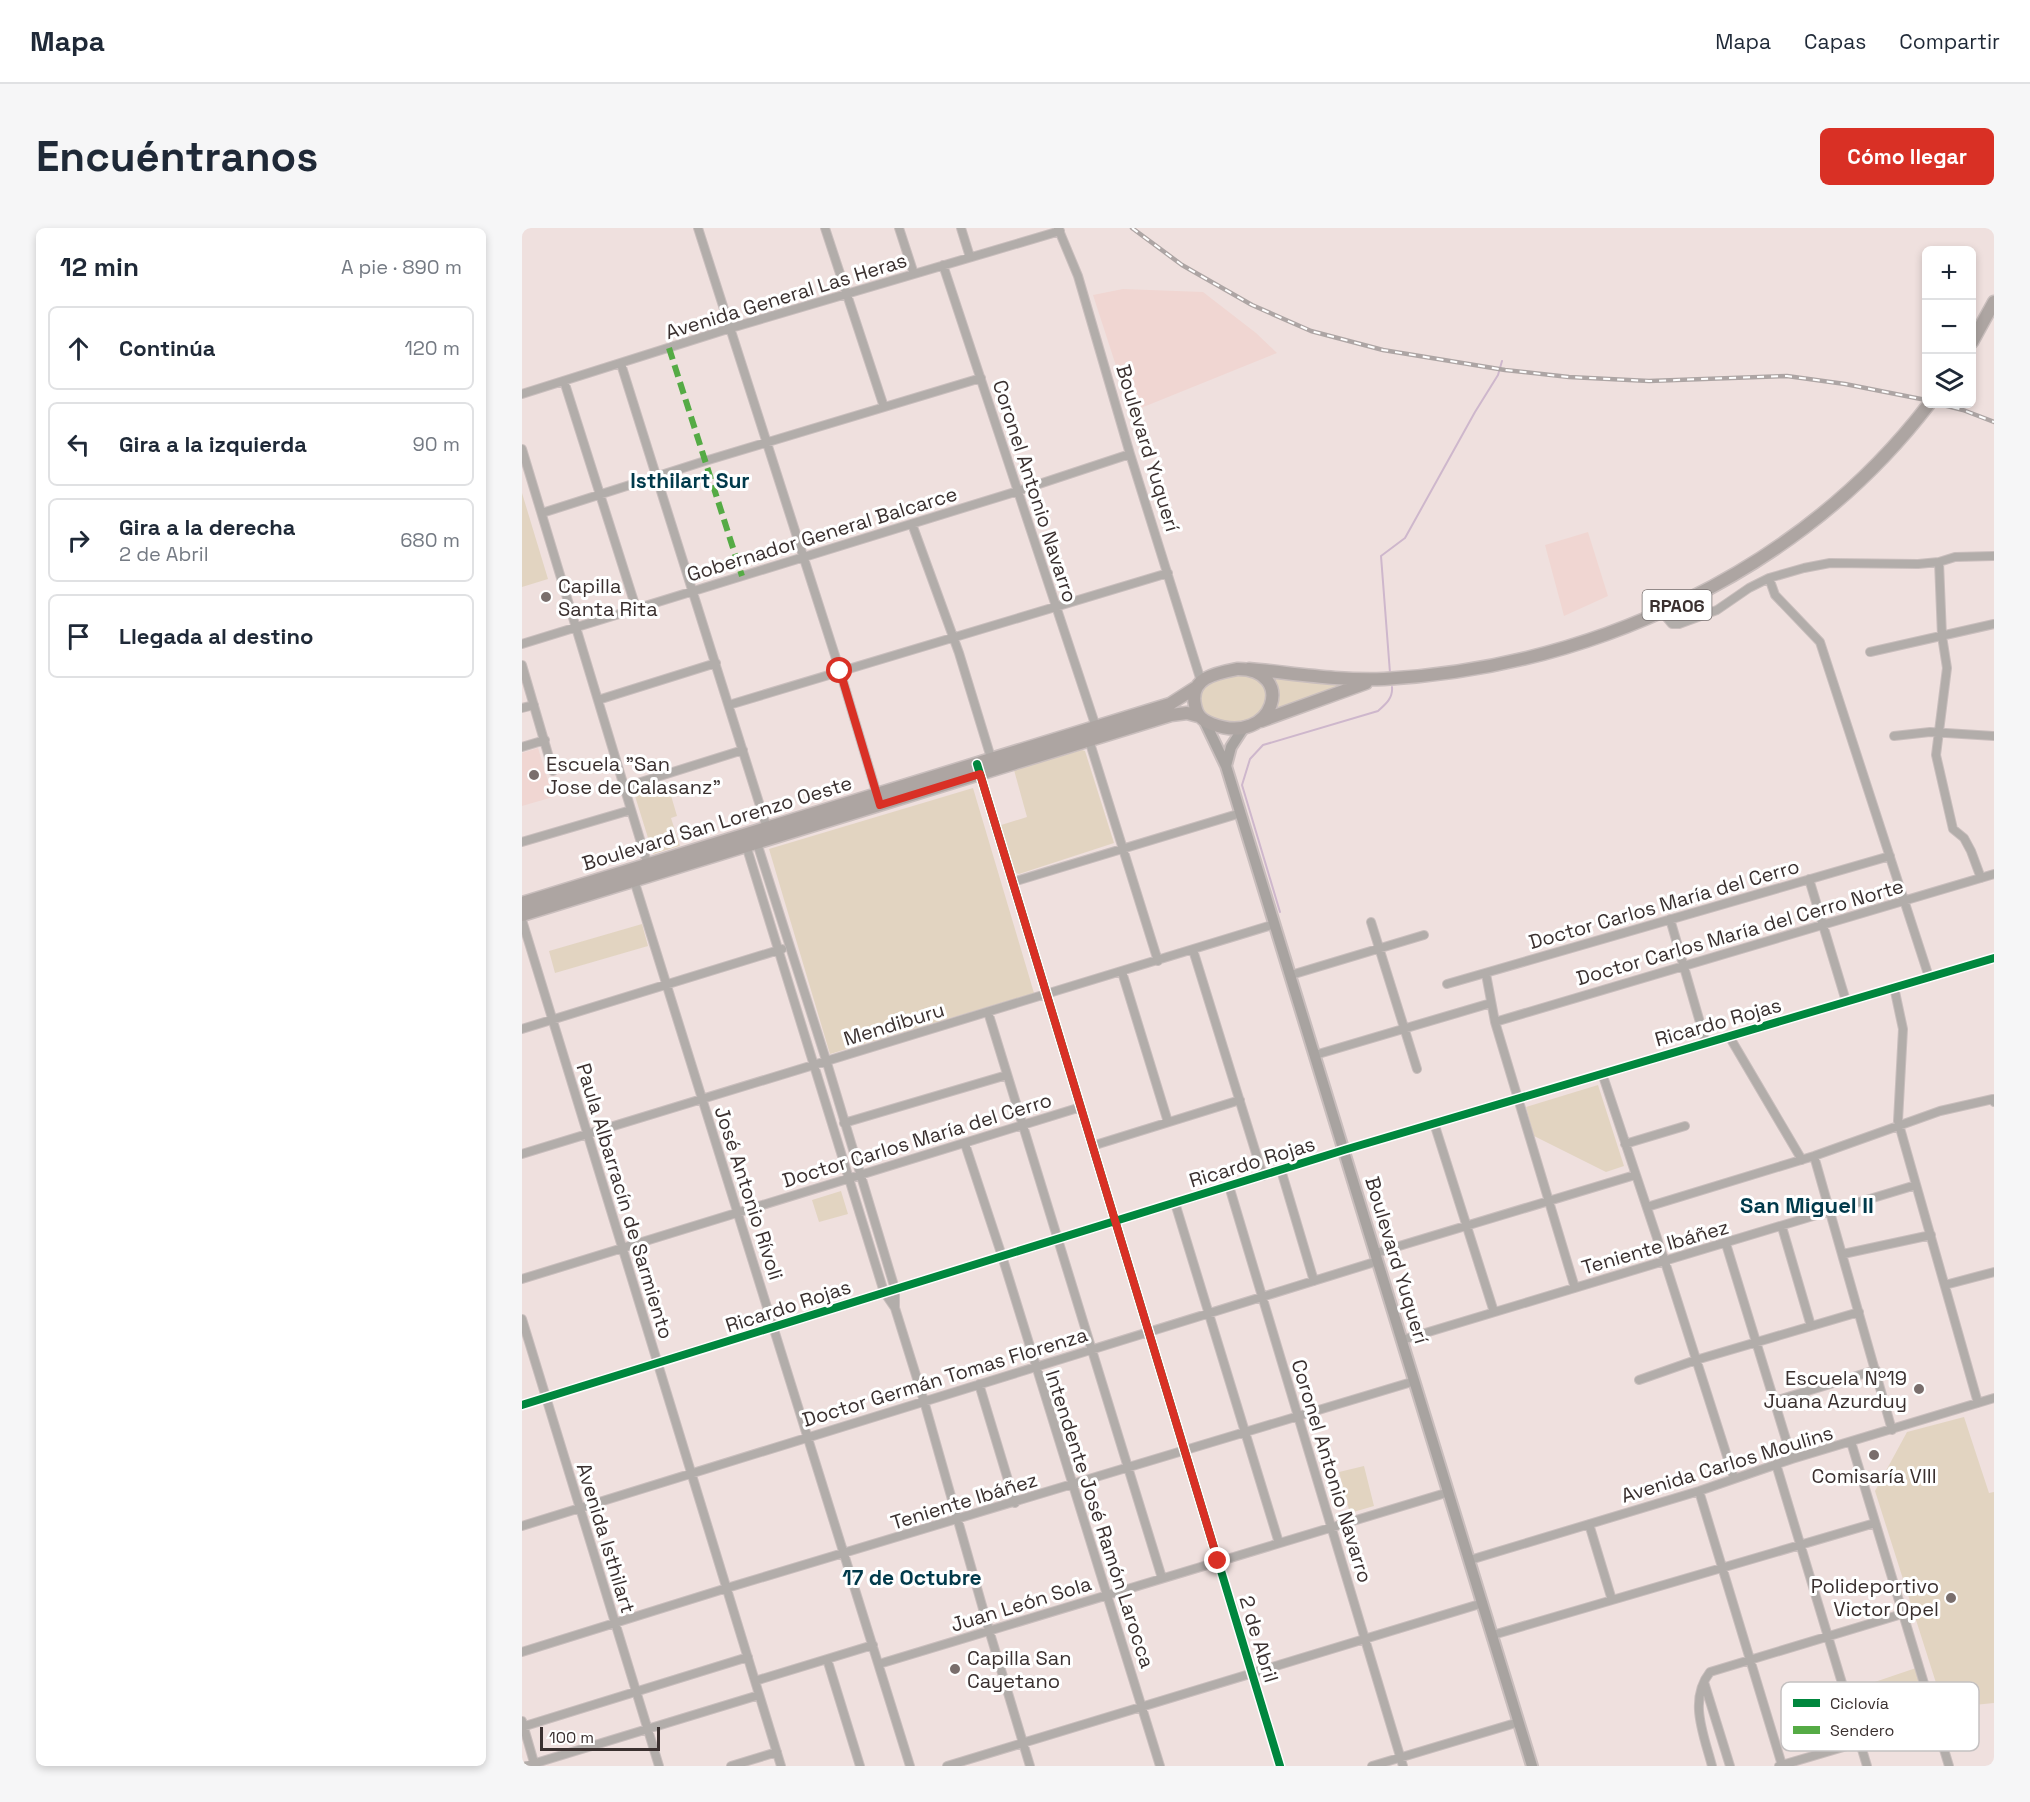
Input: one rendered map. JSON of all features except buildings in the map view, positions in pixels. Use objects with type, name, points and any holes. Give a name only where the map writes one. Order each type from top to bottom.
[{"type":"main road","points":[[1976,333],[1994,302]]},
{"type":"main road","name":"RPA06","points":[[1198,684],[1216,674],[1249,669],[1382,679],[1434,674],[1503,664],[1608,634],[1662,612],[1710,588],[1782,543],[1819,515],[1855,483],[1926,408]]},
{"type":"main road","points":[[1249,669],[1268,682],[1273,693],[1273,703],[1260,722]]},
{"type":"main road","name":"RPA06","points":[[1201,718],[1226,727],[1244,727],[1354,686],[1382,679]]},
{"type":"main road","points":[[1198,684],[1194,702],[1201,718]]},
{"type":"main road","name":"Boulevard San Lorenzo Oeste","points":[[522,915],[650,870],[978,769],[1096,727],[1170,704],[1198,684]]},
{"type":"main road","name":"Boulevard San Lorenzo Oeste","points":[[992,764],[1089,740],[1170,715],[1187,713],[1201,718]]},
{"type":"main road","name":"Boulevard Yuquerí","points":[[1201,718],[1226,766],[1532,1766]]},
{"type":"main road","points":[[1226,766],[1231,747],[1244,727]]},
{"type":"main road","name":"Boulevard San Lorenzo Oeste","points":[[750,840],[767,828],[878,800]]},
{"type":"main road","name":"Boulevard San Lorenzo Oeste","points":[[522,903],[632,876]]},
{"type":"street","points":[[698,228],[840,671],[878,800]]},
{"type":"street","points":[[825,228],[884,407]]},
{"type":"street","points":[[899,228],[914,274]]},
{"type":"street","points":[[961,228],[970,257]]},
{"type":"street","name":"Avenida General Las Heras","points":[[522,394],[731,328],[1059,230]]},
{"type":"street","name":"Boulevard Yuquerí","points":[[1059,230],[1078,276],[1130,454],[1168,573],[1198,684]]},
{"type":"street","name":"Coronel Antonio Navarro","points":[[943,265],[1096,727]]},
{"type":"street","points":[[621,364],[767,828]]},
{"type":"street","points":[[542,513],[766,442],[981,378]]},
{"type":"street","points":[[564,381],[636,608]]},
{"type":"street","points":[[522,449],[650,870]]},
{"type":"street","name":"Gobernador General Balcarce","points":[[522,644],[1018,491],[1130,454]]},
{"type":"street","points":[[912,524],[959,653],[992,764]]},
{"type":"street","points":[[1662,612],[1672,624],[1679,624],[1717,610],[1749,588],[1769,578],[1830,563],[1939,562],[1956,557],[1994,556]]},
{"type":"street","points":[[1939,562],[1942,636],[1947,668],[1936,755],[1953,829],[1964,838],[1981,878]]},
{"type":"street","points":[[729,705],[1168,573]]},
{"type":"street","points":[[1769,578],[1775,595],[1820,642],[1929,977]]},
{"type":"street","points":[[1870,652],[1994,624]]},
{"type":"street","points":[[598,700],[716,663]]},
{"type":"street","points":[[522,665],[553,771]]},
{"type":"street","points":[[522,708],[534,705]]},
{"type":"street","points":[[1894,736],[1930,732],[1994,736]]},
{"type":"street","points":[[522,747],[544,740]]},
{"type":"street","points":[[1089,740],[1158,961]]},
{"type":"street","points":[[625,787],[743,750]]},
{"type":"street","name":"2 de Abril","points":[[978,769],[1280,1766]]},
{"type":"street","points":[[522,842],[632,810]]},
{"type":"street","points":[[1012,882],[1240,813]]},
{"type":"street","points":[[750,840],[827,1062],[895,1289],[895,1308]]},
{"type":"street","points":[[750,840],[779,950],[884,1292],[895,1308],[924,1401],[1030,1766]]},
{"type":"street","name":"Doctor Carlos María del Cerro","points":[[1447,984],[1890,856]]},
{"type":"street","name":"Doctor Carlos María del Cerro Norte","points":[[1495,1022],[1994,874]]},
{"type":"street","name":"José Antonio Rívoli","points":[[632,876],[910,1766]]},
{"type":"street","points":[[1809,879],[1846,1001]]},
{"type":"street","points":[[1670,919],[1706,1042]]},
{"type":"street","name":"Paula Albarracín de Sarmiento","points":[[522,920],[781,1766]]},
{"type":"street","points":[[1371,922],[1417,1069]]},
{"type":"street","name":"Mendiburu","points":[[522,1154],[1275,924]]},
{"type":"street","points":[[1291,975],[1424,935]]},
{"type":"street","points":[[522,1029],[789,947]]},
{"type":"street","points":[[1193,950],[1263,1176]]},
{"type":"street","name":"Ricardo Rojas","points":[[522,1406],[1344,1150],[1994,958]]},
{"type":"street","points":[[1122,972],[1168,1122]]},
{"type":"street","points":[[1486,974],[1495,1022],[1575,1288]]},
{"type":"street","points":[[1894,987],[1903,1029],[1898,1121],[1977,1403]]},
{"type":"street","points":[[1315,1055],[1491,1003]]},
{"type":"street","points":[[988,1012],[1162,1578]]},
{"type":"street","points":[[1728,1036],[1802,1160]]},
{"type":"street","points":[[1602,1073],[1734,1478]]},
{"type":"street","points":[[844,1123],[1007,1075]]},
{"type":"street","points":[[1092,1146],[1240,1100]]},
{"type":"street","points":[[1647,1207],[1802,1160],[1940,1111],[1994,1101]]},
{"type":"street","name":"Doctor Carlos María del Cerro","points":[[522,1279],[1081,1107]]},
{"type":"street","points":[[1434,1123],[1494,1312]]},
{"type":"street","points":[[1625,1144],[1685,1126]]},
{"type":"street","name":"Intendente José Ramón Larocca","points":[[965,1144],[1002,1256],[1160,1766]]},
{"type":"street","points":[[1814,1156],[1892,1430]]},
{"type":"street","points":[[1281,1170],[1314,1281]]},
{"type":"street","name":"Doctor Germán Tomas Florenza","points":[[522,1526],[1314,1281],[1467,1226],[1635,1175]]},
{"type":"street","name":"Teniente Ibáñez","points":[[1402,1340],[1831,1213],[1916,1185]]},
{"type":"street","name":"Coronel Antonio Navarro","points":[[1229,1186],[1402,1762]]},
{"type":"street","points":[[1175,1203],[1279,1543]]},
{"type":"street","points":[[1782,1227],[1811,1326]]},
{"type":"street","points":[[1843,1254],[1931,1235]]},
{"type":"street","points":[[1726,1244],[1792,1459]]},
{"type":"street","points":[[1945,1285],[1994,1272]]},
{"type":"street","points":[[1639,1380],[1696,1360],[1859,1312]]},
{"type":"street","name":"Avenida Isthilart","points":[[522,1319],[659,1766]]},
{"type":"street","points":[[1774,1401],[1876,1370]]},
{"type":"street","name":"Teniente Ibáñez","points":[[522,1652],[1415,1381]]},
{"type":"street","points":[[979,1384],[1015,1503]]},
{"type":"street","name":"Avenida Carlos Moulins","points":[[1470,1560],[1994,1398]]},
{"type":"street","points":[[1851,1442],[1923,1682]]},
{"type":"street","points":[[1776,1464],[1842,1682]]},
{"type":"street","points":[[1699,1491],[1781,1766],[1797,1764],[1834,1751]]},
{"type":"street","name":"Juan León Sola","points":[[879,1664],[1449,1492]]},
{"type":"street","points":[[1493,1635],[1875,1522]]},
{"type":"street","points":[[1589,1524],[1612,1600]]},
{"type":"street","points":[[947,1766],[1483,1602]]},
{"type":"street","points":[[1712,1766],[1699,1713],[1698,1697],[1704,1680],[1710,1672],[1902,1614]]},
{"type":"street","points":[[755,1681],[873,1645]]},
{"type":"street","points":[[535,1765],[523,1725],[748,1656]]},
{"type":"street","points":[[827,1659],[860,1766]]},
{"type":"street","points":[[1704,1680],[1730,1766]]},
{"type":"street","points":[[526,1766],[759,1695]]},
{"type":"street","points":[[1372,1766],[1402,1762],[1519,1722]]},
{"type":"street","points":[[1863,1751],[1867,1766]]},
{"type":"street","points":[[1944,1751],[1949,1766]]},
{"type":"street","points":[[731,1766],[777,1752]]},
{"type":"shaded area","points":[[1123,289],[1203,292],[1256,333],[1277,353],[1131,412],[1093,295]]},
{"type":"shaded area","points":[[522,493],[548,579],[522,587]]},
{"type":"shaded area","points":[[1588,532],[1608,596],[1564,616],[1545,545]]},
{"type":"shaded area","points":[[1245,674],[1263,685],[1269,705],[1247,722],[1221,722],[1207,716],[1201,705],[1202,689],[1206,680]]},
{"type":"shaded area","points":[[1269,677],[1342,682],[1342,688],[1273,711]]},
{"type":"shaded area","name":"Escuela \"San Jose de Calasanz\"","points":[[538,748],[553,797],[522,806],[522,753]]},
{"type":"shaded area","points":[[1085,751],[1114,843],[1019,874],[1011,871],[998,826],[1027,817],[1014,770]]},
{"type":"shaded area","points":[[667,782],[677,816],[671,818],[680,846],[653,854],[635,796],[639,791]]},
{"type":"shaded area","points":[[973,788],[1034,993],[830,1054],[769,849]]},
{"type":"shaded area","points":[[642,924],[648,946],[555,973],[549,951]]},
{"type":"shaded area","points":[[1598,1085],[1624,1166],[1606,1172],[1534,1136],[1526,1107]]},
{"type":"shaded area","points":[[841,1191],[848,1214],[819,1222],[812,1200]]},
{"type":"shaded area","name":"Polideportivo Victor Opel","points":[[1964,1417],[1989,1493],[1994,1492],[1994,1703],[1979,1704],[1979,1682],[1936,1682],[1875,1491],[1907,1432]]},
{"type":"shaded area","points":[[1364,1466],[1374,1506],[1350,1513],[1339,1472]]},
{"type":"shaded area","points":[[1916,1668],[1921,1682],[1875,1682]]},
{"type":"waterway","points":[[1390,673],[1381,556],[1405,538],[1498,375],[1502,361]]},
{"type":"waterway","points":[[1280,912],[1242,785],[1250,759],[1263,745],[1378,711],[1390,698],[1392,687]]},
{"type":"railway","points":[[1132,228],[1182,265],[1252,305],[1311,331],[1383,350],[1505,370],[1569,377],[1649,381],[1787,376],[1845,384],[1922,399]]},
{"type":"railway","points":[[1955,408],[1994,422]]},
{"type":"marked path","points":[[669,348],[742,576]]},
{"type":"cycle path","points":[[977,764],[1280,1766]]},
{"type":"cycle path","points":[[522,1405],[1344,1150],[1994,958]]},
{"type":"place","name":"Capilla Santa Rita","points":[[546,597]]},
{"type":"place","name":"Escuela \"San Jose de Calasanz\"","points":[[534,775]]},
{"type":"place","name":"Escuela Nº19 Juana Azurduy","points":[[1919,1389]]},
{"type":"place","name":"Comisaría VIII","points":[[1874,1455]]},
{"type":"place","name":"Polideportivo Victor Opel","points":[[1951,1598]]},
{"type":"place","name":"Capilla San Cayetano","points":[[955,1669]]},
{"type":"district","name":"Isthilart Sur","points":[[690,480]]},
{"type":"district","name":"San Miguel II","points":[[1807,1205]]},
{"type":"district","name":"17 de Octubre","points":[[912,1577]]},
{"type":"route","points":[[840,671],[880,805],[980,774],[1218,1561]]}]
